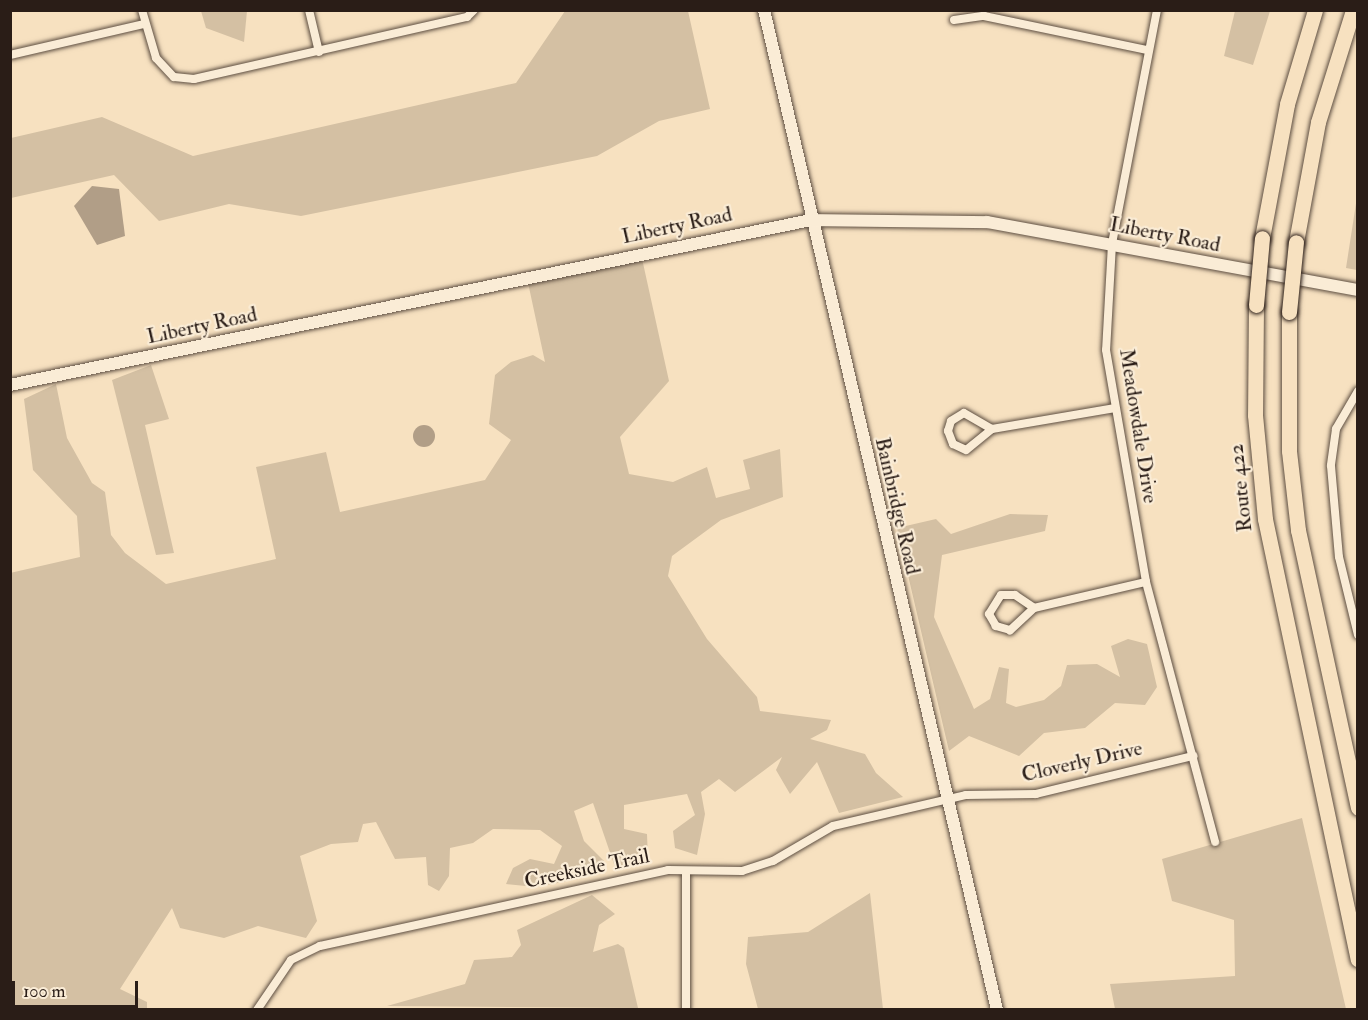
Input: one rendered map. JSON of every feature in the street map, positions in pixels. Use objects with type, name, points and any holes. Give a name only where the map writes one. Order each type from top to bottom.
[{"type":"highway","points":[[1353,10],[1329,77],[1296,242],[1289,312],[1289,452],[1298,530],[1358,808]]},
{"type":"highway","name":"Route 422","points":[[1315,12],[1287,104],[1262,238],[1256,305],[1256,414],[1264,519],[1358,959]]},
{"type":"street","points":[[142,10],[144,24],[156,58],[174,76],[194,79],[467,17],[474,10]]},
{"type":"street","points":[[309,10],[319,52]]},
{"type":"street","name":"Bainbridge Road","points":[[764,10],[944,801],[997,1010]]},
{"type":"street","name":"Meadowdale Drive","points":[[1157,10],[1147,50],[1112,244],[1106,351],[1114,408],[1146,582],[1215,842]]},
{"type":"street","points":[[954,20],[984,16],[1147,50]]},
{"type":"street","points":[[10,54],[144,24]]},
{"type":"street","name":"Liberty Road","points":[[10,385],[811,220],[964,219],[1358,290]]},
{"type":"street","points":[[1358,391],[1336,429],[1331,466],[1339,557],[1358,635]]},
{"type":"street","points":[[992,429],[964,413],[951,421],[948,431],[953,444],[966,450],[992,429],[1114,408]]},
{"type":"street","points":[[1034,608],[1015,596],[1000,595],[989,614],[996,626],[1010,630],[1034,608],[1146,582]]},
{"type":"street","name":"Cloverly Drive","points":[[944,801],[982,792],[1036,794],[1193,756]]},
{"type":"street","name":"Creekside Trail","points":[[257,1010],[291,960],[320,946],[668,870],[761,867],[819,831],[944,801]]},
{"type":"street","points":[[686,871],[686,1010]]},
{"type":"shaded area","points":[[201,11],[247,11],[244,42],[206,28]]},
{"type":"shaded area","points":[[565,11],[688,11],[710,109],[659,121],[597,156],[301,216],[229,204],[159,221],[114,175],[11,198],[11,138],[102,117],[193,156],[516,83]]},
{"type":"shaded area","points":[[1235,11],[1270,11],[1253,65],[1224,56]]},
{"type":"shaded area","points":[[92,186],[119,189],[125,236],[97,245],[74,206]]},
{"type":"shaded area","points":[[1357,197],[1358,270],[1346,268]]},
{"type":"shaded area","points":[[641,254],[669,381],[620,437],[629,474],[673,482],[707,467],[716,498],[750,489],[743,460],[780,449],[783,497],[721,520],[672,556],[668,576],[707,639],[757,697],[760,711],[831,720],[827,730],[810,739],[865,754],[876,773],[903,797],[839,813],[817,762],[790,794],[776,770],[782,757],[735,792],[719,779],[701,792],[705,814],[697,855],[675,848],[673,831],[695,815],[687,794],[624,805],[624,829],[647,834],[648,860],[616,870],[593,803],[574,811],[584,841],[604,861],[578,879],[536,887],[506,884],[513,868],[530,859],[554,864],[562,846],[540,830],[493,829],[473,843],[450,848],[449,876],[439,891],[428,885],[426,857],[395,859],[376,822],[363,824],[358,842],[331,844],[300,856],[317,921],[306,938],[258,926],[224,938],[180,928],[172,908],[120,989],[147,1002],[147,1009],[11,1009],[10,573],[80,557],[77,516],[33,470],[24,399],[56,384],[67,438],[92,483],[105,492],[111,535],[125,553],[166,584],[276,559],[256,467],[326,452],[340,512],[485,480],[511,440],[489,424],[495,375],[511,362],[533,355],[545,362],[527,278]]},
{"type":"shaded area","points":[[151,365],[169,419],[145,425],[174,553],[156,555],[112,380]]},
{"type":"shaded area","points":[[424,425],[432,428],[435,436],[432,444],[424,447],[416,444],[413,436],[416,428]]},
{"type":"shaded area","points":[[1010,514],[1048,515],[1045,531],[942,555],[934,617],[974,709],[990,699],[999,667],[1009,669],[1006,703],[1016,707],[1044,700],[1061,686],[1067,665],[1097,664],[1120,677],[1111,646],[1128,639],[1147,644],[1157,687],[1145,705],[1115,703],[1085,728],[1044,733],[1019,756],[969,736],[949,751],[897,528],[936,519],[951,534]]},
{"type":"shaded area","points":[[1302,818],[1346,1009],[1115,1009],[1110,984],[1235,976],[1234,920],[1172,901],[1162,859]]},
{"type":"shaded area","points":[[870,893],[883,1009],[758,1009],[746,964],[748,937],[808,932]]},
{"type":"shaded area","points":[[592,895],[615,914],[599,925],[593,952],[618,944],[624,948],[638,1008],[387,1006],[465,984],[474,960],[512,957],[521,945],[517,930]]}]
